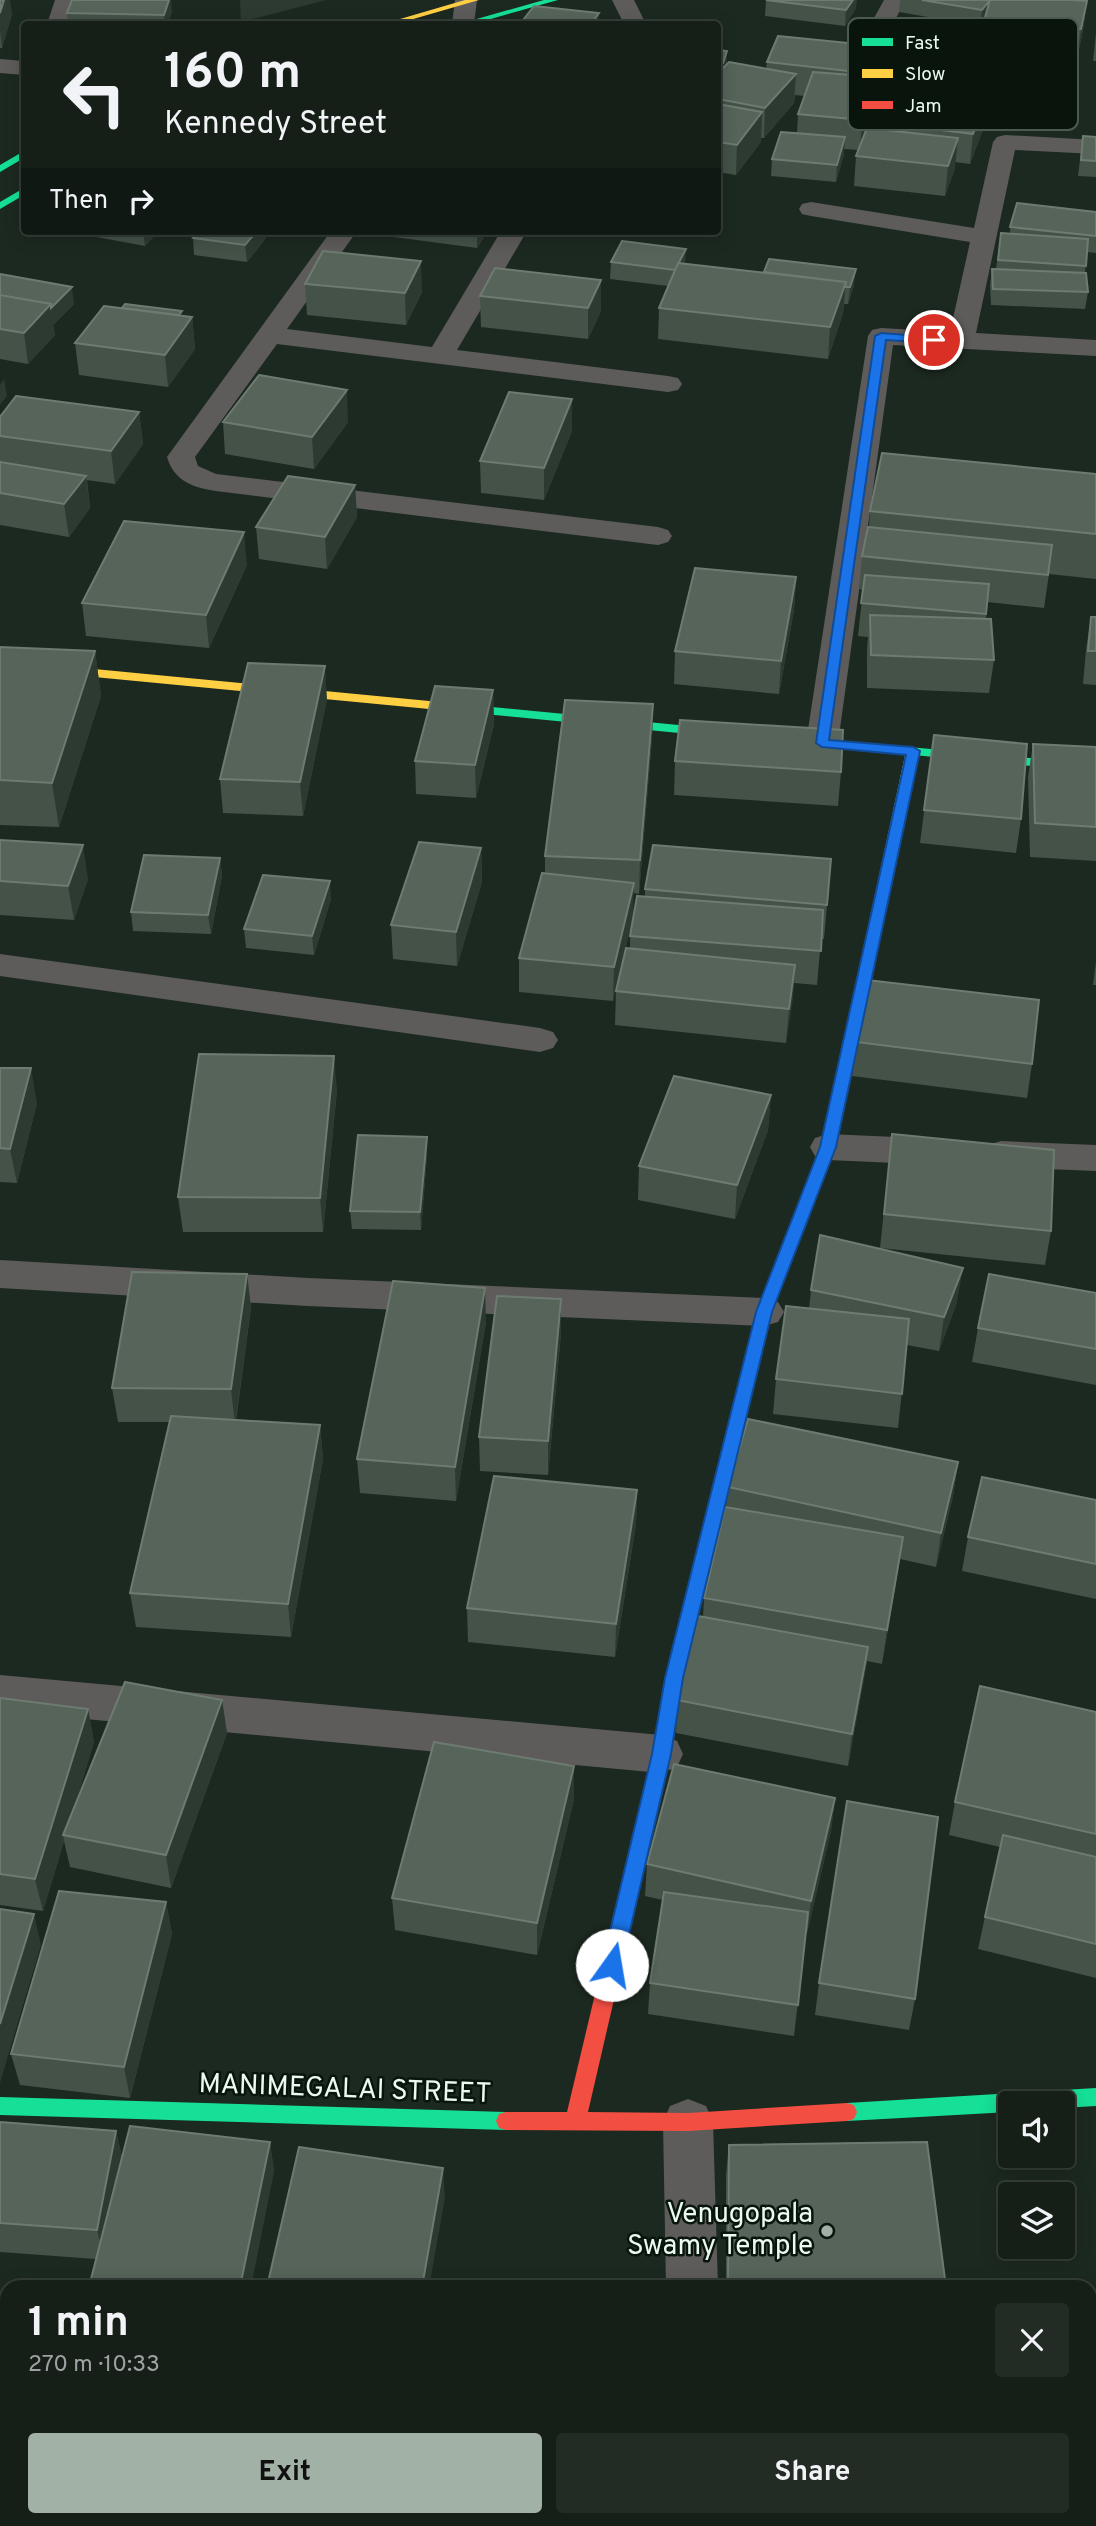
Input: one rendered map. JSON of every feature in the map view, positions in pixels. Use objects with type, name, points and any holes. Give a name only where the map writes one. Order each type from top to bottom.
[{"type":"street","points":[[59,21],[66,0]]},
{"type":"street","points":[[405,21],[466,10],[554,0]]},
{"type":"street","points":[[623,0],[634,21]]},
{"type":"street","points":[[885,18],[895,0]]},
{"type":"street","points":[[0,66],[21,68]]},
{"type":"street","points":[[961,342],[1006,142],[1096,148]]},
{"type":"street","points":[[0,169],[21,156]]},
{"type":"street","points":[[0,206],[21,193]]},
{"type":"street","points":[[811,209],[985,237]]},
{"type":"street","points":[[341,235],[181,457],[182,468],[192,477],[246,487],[658,536]]},
{"type":"street","points":[[440,356],[512,235]]},
{"type":"street","points":[[270,335],[668,384]]},
{"type":"street","points":[[822,743],[881,336],[1096,348]]},
{"type":"street","points":[[0,664],[741,735]]},
{"type":"street","points":[[768,738],[1096,768]]},
{"type":"street","points":[[575,2123],[661,1754],[674,1678],[764,1312],[828,1147],[913,751]]},
{"type":"street","points":[[0,965],[540,1040]]},
{"type":"street","points":[[828,1147],[1096,1158]]},
{"type":"street","points":[[0,1274],[307,1292],[764,1312]]},
{"type":"street","points":[[0,1693],[661,1754]]},
{"type":"street","name":"MANIMEGALAI STREET","points":[[0,2106],[575,2123],[688,2122],[1096,2097]]},
{"type":"street","points":[[688,2122],[692,2280]]},
{"type":"building","points":[[72,0],[169,0],[164,15],[67,13]]},
{"type":"building","points":[[766,0],[853,0],[846,10]]},
{"type":"building","points":[[922,0],[990,0],[982,10]]},
{"type":"building","points":[[990,0],[1087,1],[1081,29],[1078,29],[1078,18],[985,18]]},
{"type":"building","points":[[534,6],[599,13],[593,21],[522,21]]},
{"type":"building","points":[[778,36],[848,43],[848,71],[767,62]]},
{"type":"building","points":[[721,50],[727,51],[721,63]]},
{"type":"building","points":[[729,62],[796,74],[765,108],[721,100],[721,70]]},
{"type":"building","points":[[813,72],[848,75],[848,119],[798,114]]},
{"type":"building","points":[[721,105],[762,112],[737,145],[721,142]]},
{"type":"building","points":[[866,130],[958,138],[948,166],[856,156]]},
{"type":"building","points":[[940,130],[975,130],[973,134]]},
{"type":"building","points":[[781,132],[845,137],[837,165],[772,159]]},
{"type":"building","points":[[1083,136],[1096,137],[1096,161],[1081,160]]},
{"type":"building","points":[[1017,203],[1096,212],[1096,236],[1010,227]]},
{"type":"building","points":[[1001,233],[1088,239],[1086,266],[998,260]]},
{"type":"building","points":[[195,235],[254,235],[245,245],[193,238]]},
{"type":"building","points":[[622,241],[686,249],[675,270],[611,262]]},
{"type":"building","points":[[323,251],[421,261],[405,293],[305,284]]},
{"type":"building","points":[[769,259],[856,269],[850,287],[845,287],[846,282],[764,272]]},
{"type":"building","points":[[678,263],[846,282],[830,327],[659,308]]},
{"type":"building","points":[[495,268],[601,280],[588,308],[480,296]]},
{"type":"building","points":[[992,269],[1086,273],[1088,292],[993,289]]},
{"type":"building","points":[[0,274],[72,287],[51,308],[51,304],[0,295]]},
{"type":"building","points":[[0,295],[51,304],[24,333],[0,329]]},
{"type":"building","points":[[125,304],[182,311],[179,315],[122,308]]},
{"type":"building","points":[[104,306],[192,317],[165,355],[75,343]]},
{"type":"building","points":[[259,375],[347,390],[312,437],[223,422]]},
{"type":"building","points":[[509,392],[572,399],[544,468],[480,461]]},
{"type":"building","points":[[16,396],[139,412],[111,451],[0,436],[0,417]]},
{"type":"building","points":[[882,453],[1096,474],[1096,534],[870,511]]},
{"type":"building","points":[[0,462],[86,476],[64,504],[0,493]]},
{"type":"building","points":[[288,476],[355,485],[325,537],[256,527]]},
{"type":"building","points":[[124,521],[244,532],[206,615],[82,603]]},
{"type":"building","points":[[868,527],[1052,545],[1048,575],[862,556]]},
{"type":"building","points":[[695,568],[796,577],[781,661],[675,651]]},
{"type":"building","points":[[865,575],[989,584],[986,614],[861,603]]},
{"type":"building","points":[[870,615],[991,619],[994,660],[871,655]]},
{"type":"building","points":[[1091,617],[1096,617],[1096,651],[1088,651]]},
{"type":"building","points":[[0,647],[95,651],[52,783],[0,780]]},
{"type":"building","points":[[248,663],[325,666],[300,782],[220,779]]},
{"type":"building","points":[[435,686],[493,690],[475,765],[415,761]]},
{"type":"building","points":[[565,700],[653,704],[640,860],[545,856]]},
{"type":"building","points":[[680,720],[843,730],[841,772],[675,761]]},
{"type":"building","points":[[934,735],[1027,744],[1021,819],[924,810]]},
{"type":"building","points":[[1033,744],[1096,747],[1096,827],[1035,823]]},
{"type":"building","points":[[0,840],[83,845],[68,886],[0,881]]},
{"type":"building","points":[[419,842],[481,848],[456,932],[391,925]]},
{"type":"building","points":[[653,845],[831,859],[827,905],[645,889]]},
{"type":"building","points":[[144,855],[220,858],[208,915],[131,912]]},
{"type":"building","points":[[542,873],[634,883],[614,967],[519,958]]},
{"type":"building","points":[[263,875],[330,881],[312,936],[244,929]]},
{"type":"building","points":[[637,896],[823,910],[821,951],[630,936]]},
{"type":"building","points":[[626,948],[795,965],[789,1009],[616,991]]},
{"type":"building","points":[[867,980],[1039,1000],[1032,1064],[856,1042]]},
{"type":"building","points":[[199,1054],[334,1056],[320,1198],[178,1197]]},
{"type":"building","points":[[0,1068],[31,1068],[10,1149],[0,1148]]},
{"type":"building","points":[[674,1076],[771,1095],[737,1185],[639,1166]]},
{"type":"building","points":[[892,1134],[1054,1150],[1051,1231],[884,1214]]},
{"type":"building","points":[[358,1135],[427,1137],[420,1212],[350,1211]]},
{"type":"building","points":[[820,1235],[963,1268],[944,1317],[811,1290]]},
{"type":"building","points":[[132,1272],[247,1274],[231,1389],[112,1388]]},
{"type":"building","points":[[989,1274],[1096,1293],[1096,1349],[978,1328]]},
{"type":"building","points":[[393,1281],[485,1288],[455,1467],[357,1459]]},
{"type":"building","points":[[497,1296],[561,1299],[548,1441],[479,1437]]},
{"type":"building","points":[[786,1306],[909,1319],[902,1394],[776,1379]]},
{"type":"building","points":[[171,1416],[320,1425],[288,1604],[130,1593]]},
{"type":"building","points":[[748,1419],[958,1462],[941,1533],[728,1487]]},
{"type":"building","points":[[494,1476],[637,1490],[616,1624],[467,1608]]},
{"type":"building","points":[[982,1477],[1096,1500],[1096,1564],[968,1537]]},
{"type":"building","points":[[725,1507],[903,1537],[887,1630],[704,1598]]},
{"type":"building","points":[[698,1616],[868,1647],[852,1734],[677,1700]]},
{"type":"building","points":[[125,1682],[222,1700],[166,1855],[63,1835]]},
{"type":"building","points":[[980,1686],[1096,1712],[1096,1834],[955,1802]]},
{"type":"building","points":[[0,1698],[88,1709],[35,1879],[0,1874]]},
{"type":"building","points":[[434,1742],[574,1766],[537,1923],[392,1898]]},
{"type":"building","points":[[674,1764],[835,1798],[811,1901],[647,1864]]},
{"type":"building","points":[[847,1801],[938,1817],[915,1999],[819,1983]]},
{"type":"building","points":[[1003,1835],[1096,1857],[1096,1944],[985,1917]]},
{"type":"building","points":[[59,1891],[166,1902],[124,2067],[11,2054]]},
{"type":"building","points":[[664,1892],[808,1912],[798,2005],[650,1983]]},
{"type":"building","points":[[0,1909],[34,1914],[0,2024]]},
{"type":"building","points":[[0,2122],[116,2131],[97,2230],[0,2223]]},
{"type":"building","points":[[130,2126],[270,2142],[241,2280],[91,2280]]},
{"type":"building","name":"Venugopala Swamy Temple","points":[[927,2142],[945,2280],[728,2280],[729,2145]]},
{"type":"building","points":[[299,2147],[443,2168],[423,2280],[269,2280]]},
{"type":"traffic: fast","points":[[475,21],[554,0]]},
{"type":"traffic: fast","points":[[0,169],[21,156]]},
{"type":"traffic: fast","points":[[0,206],[21,193]]},
{"type":"traffic: fast","points":[[450,707],[730,734]]},
{"type":"traffic: fast","points":[[789,740],[1096,768]]},
{"type":"traffic: fast","points":[[615,1952],[661,1754],[674,1678],[764,1312],[828,1147],[845,1066]]},
{"type":"traffic: fast","points":[[847,2112],[1096,2097]]},
{"type":"traffic: fast","points":[[0,2106],[506,2121]]},
{"type":"traffic: slow","points":[[399,21],[475,0]]},
{"type":"traffic: slow","points":[[0,664],[450,707]]},
{"type":"traffic: slow","points":[[845,1066],[913,751]]},
{"type":"traffic: jam","points":[[575,2123],[615,1952]]},
{"type":"traffic: jam","points":[[506,2121],[688,2122],[847,2112]]},
{"type":"place","name":"Venugopala Swamy Temple","points":[[827,2231]]},
{"type":"route","points":[[612,1965],[661,1754],[674,1678],[764,1312],[828,1147],[913,751],[822,743],[881,336],[934,340]]}]
